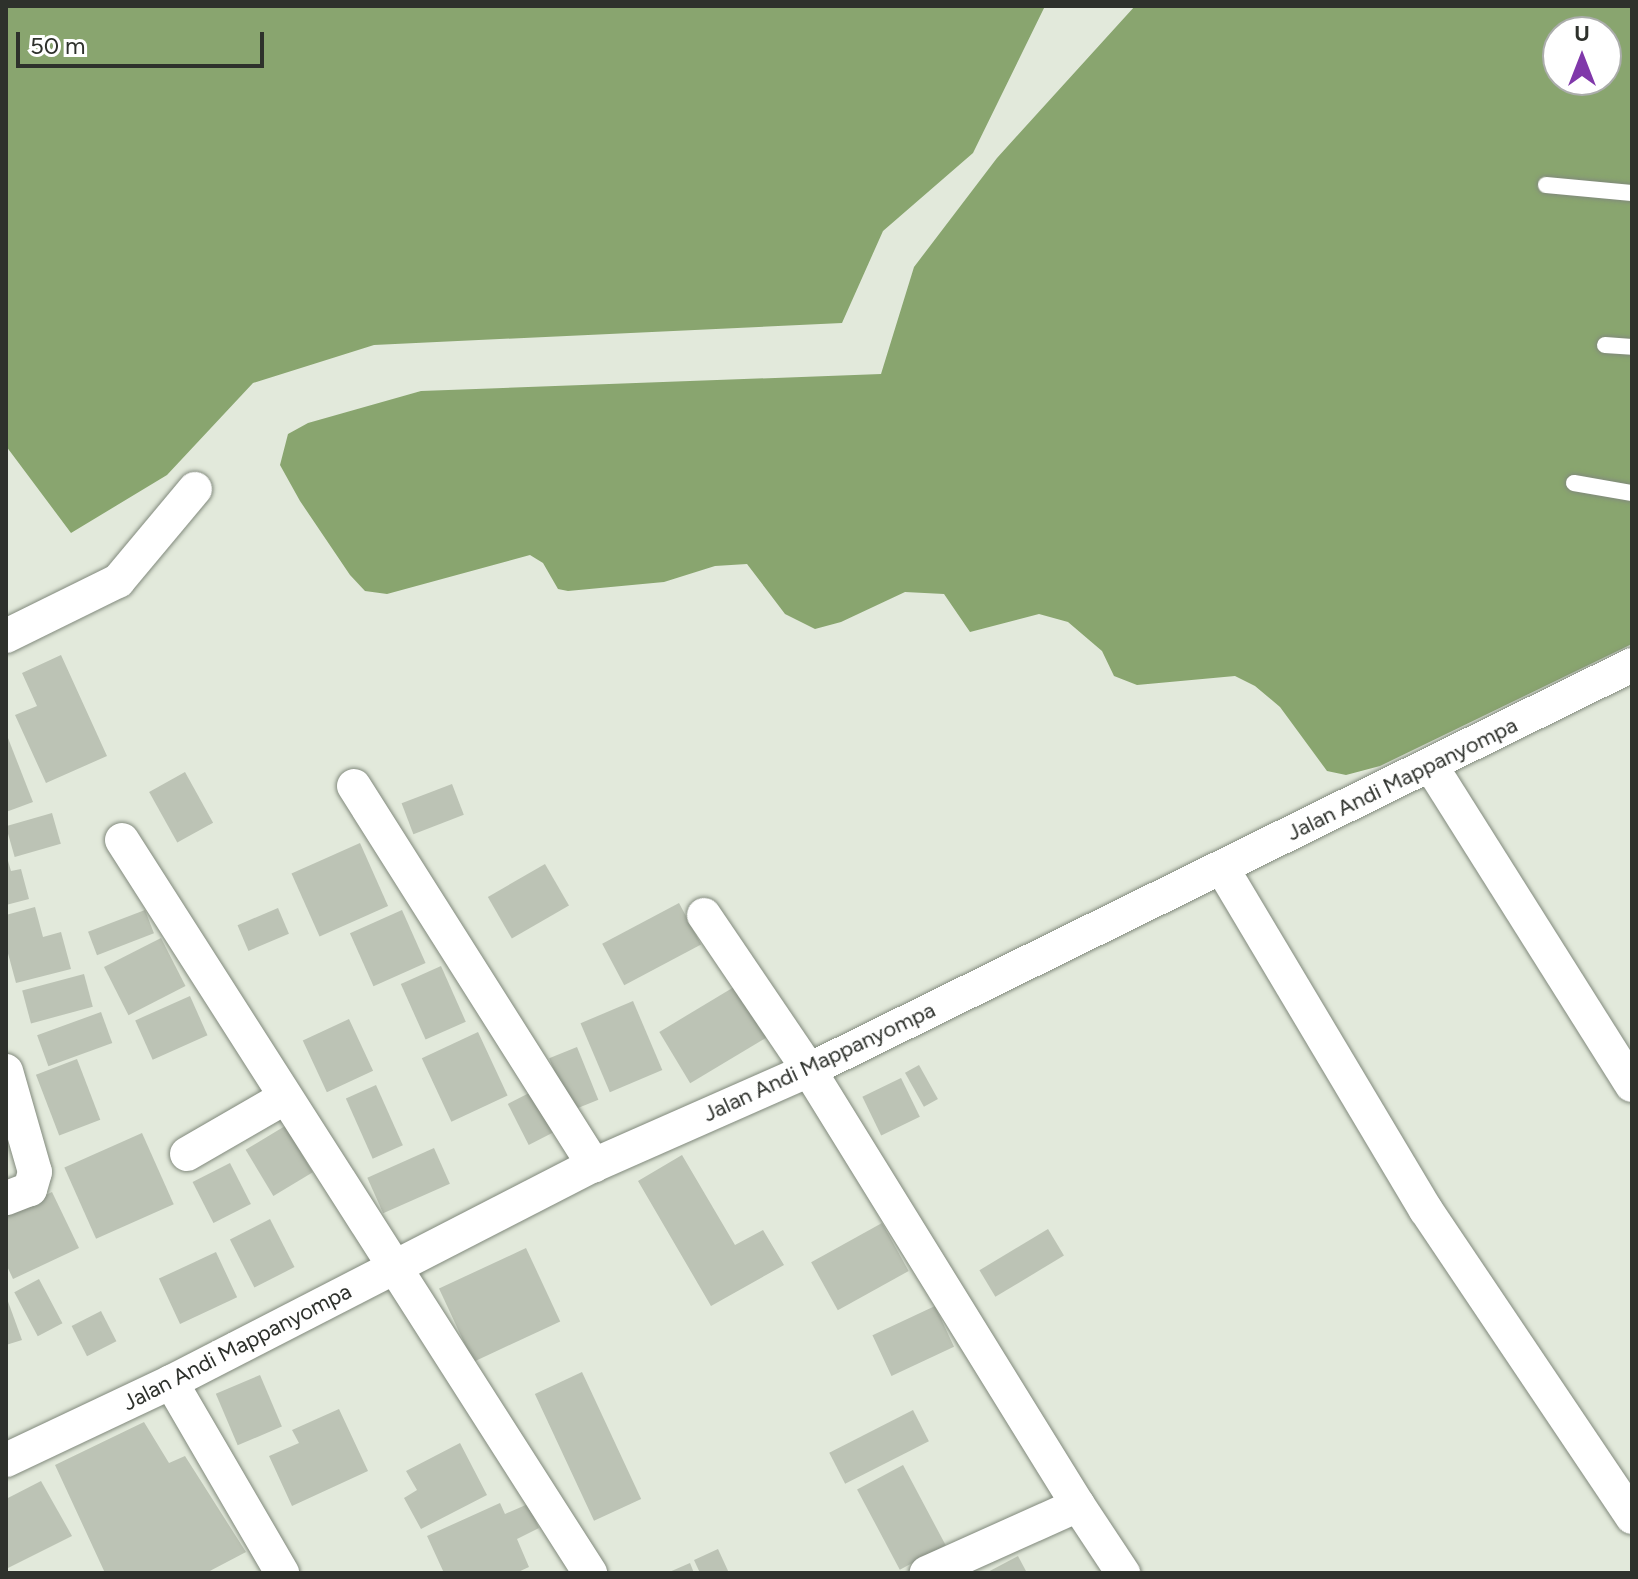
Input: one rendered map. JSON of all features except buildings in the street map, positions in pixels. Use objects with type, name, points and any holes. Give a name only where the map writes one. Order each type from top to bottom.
[{"type":"street","points":[[6,636],[118,581],[195,489]]},
{"type":"street","name":"Jalan Andi Mappanyompa","points":[[6,1460],[171,1382],[594,1165],[809,1070],[1632,665]]},
{"type":"street","points":[[1431,766],[1632,1085]]},
{"type":"street","points":[[354,786],[594,1165]]},
{"type":"street","points":[[122,840],[391,1268],[590,1573]]},
{"type":"street","points":[[1222,868],[1426,1210],[1632,1517]]},
{"type":"street","points":[[704,915],[809,1070],[1123,1573]]},
{"type":"street","points":[[6,1071],[35,1172],[30,1189],[6,1198]]},
{"type":"street","points":[[187,1154],[284,1098]]},
{"type":"street","points":[[171,1382],[282,1573]]},
{"type":"street","points":[[938,1571],[1078,1505]]},
{"type":"lane","points":[[1546,185],[1632,193]]},
{"type":"lane","points":[[1605,345],[1632,347]]},
{"type":"lane","points":[[1574,483],[1632,493]]},
{"type":"shaded area","points":[[6,6],[1045,6],[973,153],[883,231],[842,323],[374,345],[253,383],[167,475],[71,533],[6,446]]},
{"type":"shaded area","points":[[1135,6],[1632,6],[1632,644],[1380,766],[1346,775],[1327,771],[1280,707],[1255,686],[1235,676],[1137,685],[1114,676],[1102,651],[1068,622],[1039,614],[970,632],[944,594],[905,592],[841,622],[815,629],[785,614],[747,564],[715,566],[664,582],[568,591],[558,589],[543,563],[530,555],[387,594],[365,591],[350,575],[300,501],[280,465],[288,434],[308,423],[421,391],[881,374],[914,267],[997,158]]}]
